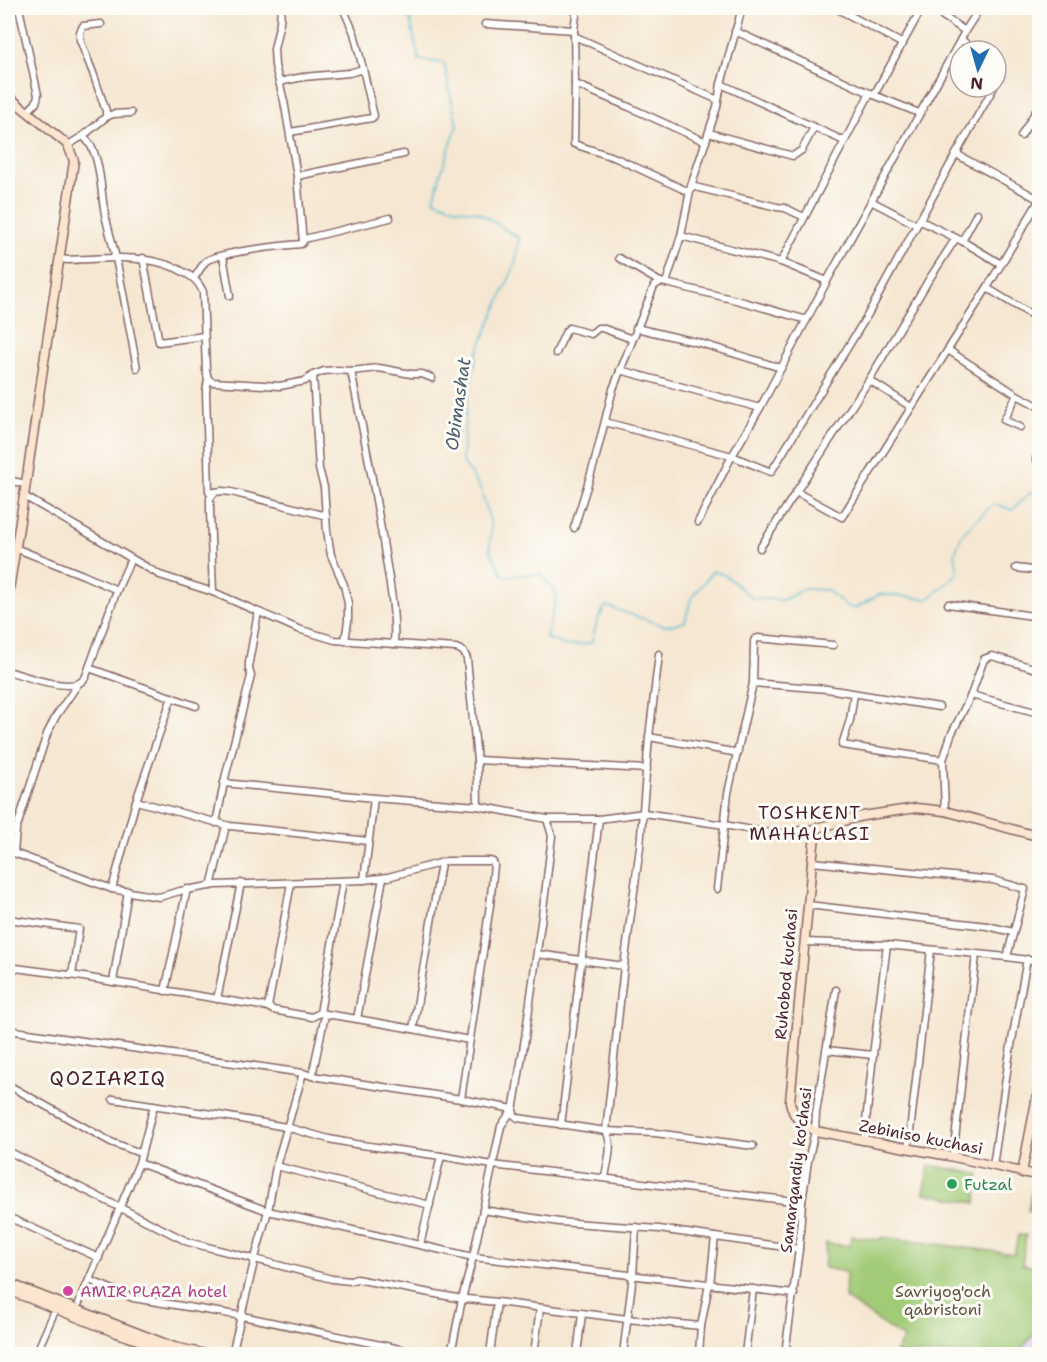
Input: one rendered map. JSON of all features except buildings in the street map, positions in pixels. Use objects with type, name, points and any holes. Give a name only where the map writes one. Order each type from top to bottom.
[{"type":"main road","points":[[8,96],[68,145],[74,161],[8,596]]},
{"type":"main road","points":[[816,828],[863,816],[916,808],[945,811],[1036,836],[1040,835]]},
{"type":"main road","name":"Ruhobod kuchasi","points":[[798,1121],[792,1113],[790,1102],[816,828]]},
{"type":"main road","points":[[1022,1173],[1040,1081]]},
{"type":"main road","name":"Zebiniso kuchasi","points":[[798,1121],[814,1131],[1040,1176]]},
{"type":"main road","points":[[8,1283],[174,1347],[206,1354]]},
{"type":"main road","points":[[8,1290],[114,1332],[179,1354]]},
{"type":"street","points":[[19,8],[38,95],[36,103],[27,112]]},
{"type":"street","points":[[194,278],[205,261],[213,257],[302,244],[297,176],[274,49],[281,8]]},
{"type":"street","points":[[290,132],[374,116],[354,33],[343,8]]},
{"type":"street","points":[[577,8],[574,33],[574,144],[616,158],[690,189],[785,208],[804,217]]},
{"type":"street","points":[[663,283],[681,236],[690,189],[717,108],[721,84],[742,8]]},
{"type":"street","points":[[836,8],[903,44]]},
{"type":"street","points":[[874,95],[922,8]]},
{"type":"street","points":[[931,8],[965,31]]},
{"type":"street","points":[[961,39],[980,8]]},
{"type":"street","points":[[101,24],[83,26],[80,40],[106,111],[106,117]]},
{"type":"street","points":[[485,24],[574,33],[718,100]]},
{"type":"street","points":[[735,31],[874,95],[919,113]]},
{"type":"street","points":[[698,522],[948,62]]},
{"type":"street","points":[[279,82],[303,77],[349,73],[363,69]]},
{"type":"street","points":[[575,84],[706,142]]},
{"type":"street","points":[[721,84],[844,141]]},
{"type":"street","points":[[781,262],[870,93],[874,95]]},
{"type":"street","points":[[605,422],[732,456],[771,472],[867,316],[987,99]]},
{"type":"street","points":[[1021,136],[1040,105]]},
{"type":"street","points":[[68,145],[106,117],[113,114],[131,113]]},
{"type":"street","points":[[709,133],[793,156],[802,150],[814,127]]},
{"type":"street","points":[[83,136],[92,148],[99,169],[104,212],[116,259],[137,368]]},
{"type":"street","points":[[297,176],[404,154]]},
{"type":"street","points":[[796,492],[842,517],[987,288],[1039,200],[956,154]]},
{"type":"street","points":[[871,201],[959,240],[1001,264]]},
{"type":"street","points":[[760,548],[869,380],[928,281],[977,213]]},
{"type":"street","points":[[303,239],[390,219]]},
{"type":"street","points":[[681,236],[781,262],[827,281]]},
{"type":"street","points":[[224,256],[230,296]]},
{"type":"street","points":[[143,258],[159,342],[204,336]]},
{"type":"street","points":[[60,259],[143,258],[170,266],[200,283],[205,305],[208,490],[212,495],[210,511],[213,592]]},
{"type":"street","points":[[619,258],[663,283],[807,320]]},
{"type":"street","points":[[574,528],[594,464],[613,389],[654,286],[663,283]]},
{"type":"street","points":[[987,288],[1040,320]]},
{"type":"street","points":[[556,353],[569,328],[591,334],[598,328],[603,328],[632,339]]},
{"type":"street","points":[[636,328],[699,343],[781,368]]},
{"type":"street","points":[[948,350],[1017,395],[1040,407]]},
{"type":"street","points":[[208,379],[213,382],[280,386],[305,381],[324,371],[379,368],[422,374],[432,378]]},
{"type":"street","points":[[620,370],[760,408]]},
{"type":"street","points":[[351,371],[392,592],[394,644]]},
{"type":"street","points":[[313,375],[319,469],[324,487],[327,531],[331,555],[344,585],[348,603],[345,641]]},
{"type":"street","points":[[869,380],[911,407]]},
{"type":"street","points":[[1017,395],[1004,420],[1020,428]]},
{"type":"street","points":[[1036,459],[1040,449]]},
{"type":"street","points":[[8,480],[25,484]]},
{"type":"street","points":[[212,495],[215,492],[231,492],[323,515]]},
{"type":"street","points":[[24,496],[160,575],[213,592],[314,635],[335,640],[461,650],[465,654],[477,760],[478,806]]},
{"type":"street","points":[[15,548],[83,574],[117,590]]},
{"type":"street","points":[[131,559],[117,590],[86,676],[56,716],[47,734],[16,830],[11,854],[112,889],[159,897],[211,886],[383,878],[447,861],[493,862],[495,865],[485,941],[461,1099]]},
{"type":"street","points":[[1016,568],[1040,571]]},
{"type":"street","points":[[948,603],[1040,617]]},
{"type":"street","points":[[216,823],[251,676],[249,662],[258,612]]},
{"type":"street","points":[[717,889],[728,793],[753,683],[753,641],[755,639],[833,645]]},
{"type":"street","points":[[605,1178],[610,1147],[610,1138],[606,1131],[644,813],[649,737],[659,654]]},
{"type":"street","points":[[945,811],[944,760],[951,735],[971,695],[984,659],[992,656],[1040,669]]},
{"type":"street","points":[[89,668],[196,706]]},
{"type":"street","points":[[8,671],[49,683],[78,684]]},
{"type":"street","points":[[753,683],[827,689],[939,707]]},
{"type":"street","points":[[854,694],[850,720],[842,745],[944,760]]},
{"type":"street","points":[[971,695],[1039,713]]},
{"type":"street","points":[[112,889],[136,801],[172,697]]},
{"type":"street","points":[[649,737],[738,753]]},
{"type":"street","points":[[477,760],[647,769]]},
{"type":"street","points":[[224,783],[478,806],[547,819],[599,819],[644,813],[775,834],[816,828]]},
{"type":"street","points":[[364,880],[374,798]]},
{"type":"street","points":[[136,801],[226,825],[368,841]]},
{"type":"street","points":[[547,819],[552,836],[537,954],[513,1109],[514,1115],[518,1118],[606,1131],[655,1133],[753,1146]]},
{"type":"street","points":[[561,1125],[599,819]]},
{"type":"street","points":[[211,886],[226,825]]},
{"type":"street","points":[[812,862],[993,880],[1026,889],[1007,957]]},
{"type":"street","points":[[413,1029],[441,863]]},
{"type":"street","points":[[357,1019],[383,878]]},
{"type":"street","points":[[312,1076],[343,881]]},
{"type":"street","points":[[268,1007],[291,882]]},
{"type":"street","points":[[218,999],[241,884]]},
{"type":"street","points":[[165,991],[187,890]]},
{"type":"street","points":[[113,982],[128,891]]},
{"type":"street","points":[[808,905],[987,926],[1013,932]]},
{"type":"street","points":[[8,919],[79,929],[72,975]]},
{"type":"street","points":[[805,942],[887,945],[1040,962]]},
{"type":"street","points":[[864,1141],[887,945]]},
{"type":"street","points":[[908,1149],[931,950]]},
{"type":"street","points":[[537,954],[624,966]]},
{"type":"street","points":[[953,1157],[976,955]]},
{"type":"street","points":[[993,1166],[1010,1051],[1027,959]]},
{"type":"street","points":[[8,967],[72,975],[268,1007],[273,1010],[312,1017],[322,1014],[357,1019],[469,1040]]},
{"type":"street","name":"Samarqandiy ko'chasi","points":[[786,1354],[799,1249],[802,1202],[836,990]]},
{"type":"street","points":[[8,1030],[303,1073],[513,1109]]},
{"type":"street","points":[[826,1050],[873,1055]]},
{"type":"street","points":[[232,1354],[268,1211],[276,1166],[303,1073]]},
{"type":"street","points":[[8,1085],[111,1142],[140,1154]]},
{"type":"street","points":[[113,1099],[286,1127],[355,1144],[492,1165],[802,1202]]},
{"type":"street","points":[[79,1303],[139,1163],[154,1105]]},
{"type":"street","points":[[451,1354],[501,1126],[513,1109]]},
{"type":"street","points":[[8,1151],[188,1242],[332,1279],[350,1281],[356,1279],[462,1299],[701,1326]]},
{"type":"street","points":[[420,1245],[441,1156]]},
{"type":"street","points":[[139,1163],[268,1211],[473,1257],[794,1294]]},
{"type":"street","points":[[276,1166],[429,1205]]},
{"type":"street","points":[[483,1210],[559,1222],[636,1227],[799,1249]]},
{"type":"street","points":[[8,1217],[99,1258]]},
{"type":"street","points":[[623,1354],[633,1275],[636,1227]]},
{"type":"street","points":[[699,1354],[701,1326],[710,1284],[715,1237]]},
{"type":"street","points":[[89,1280],[133,1298],[242,1316],[424,1354]]},
{"type":"street","points":[[745,1354],[753,1289]]},
{"type":"street","points":[[490,1354],[497,1302]]},
{"type":"street","points":[[534,1354],[540,1308]]},
{"type":"street","points":[[577,1354],[582,1314]]},
{"type":"street","points":[[36,1354],[53,1315]]},
{"type":"shaded area","points":[[1039,1331],[1039,1354],[1017,1354],[1036,1332]]},
{"type":"green space","name":"Futzal","points":[[929,1165],[979,1174],[976,1203],[924,1193]]},
{"type":"green space","points":[[1034,1178],[1039,1179],[1039,1213],[1028,1211]]},
{"type":"green space","name":"Savriyog'och qabristoni","points":[[1018,1235],[1026,1235],[1022,1265],[1039,1267],[1040,1331],[1036,1332],[1017,1354],[894,1354],[904,1339],[845,1298],[846,1272],[824,1268],[826,1243],[850,1246],[851,1236],[880,1240],[881,1237],[1014,1254]]},
{"type":"waterway","name":"Obimashat","points":[[393,8],[410,19],[419,60],[444,63],[457,126],[434,200],[455,208],[478,212],[519,238],[515,265],[477,353],[467,400],[462,461],[480,488],[491,524],[490,550],[503,576],[541,574],[557,595],[546,638],[567,646],[591,643],[598,619],[606,606],[664,626],[685,622],[691,598],[713,571],[725,575],[752,598],[783,600],[804,589],[827,590],[848,607],[856,608],[880,594],[928,599],[958,573],[955,553],[962,534],[994,503],[1012,510],[1031,492],[1040,494]]},
{"type":"place","name":"Futzal","points":[[952,1184]]},
{"type":"place","name":"AMIR PLAZA hotel","points":[[68,1291]]},
{"type":"district","name":"TOSHKENT MAHALLASI","points":[[810,823]]},
{"type":"district","name":"QOZIARIQ","points":[[108,1078]]}]
